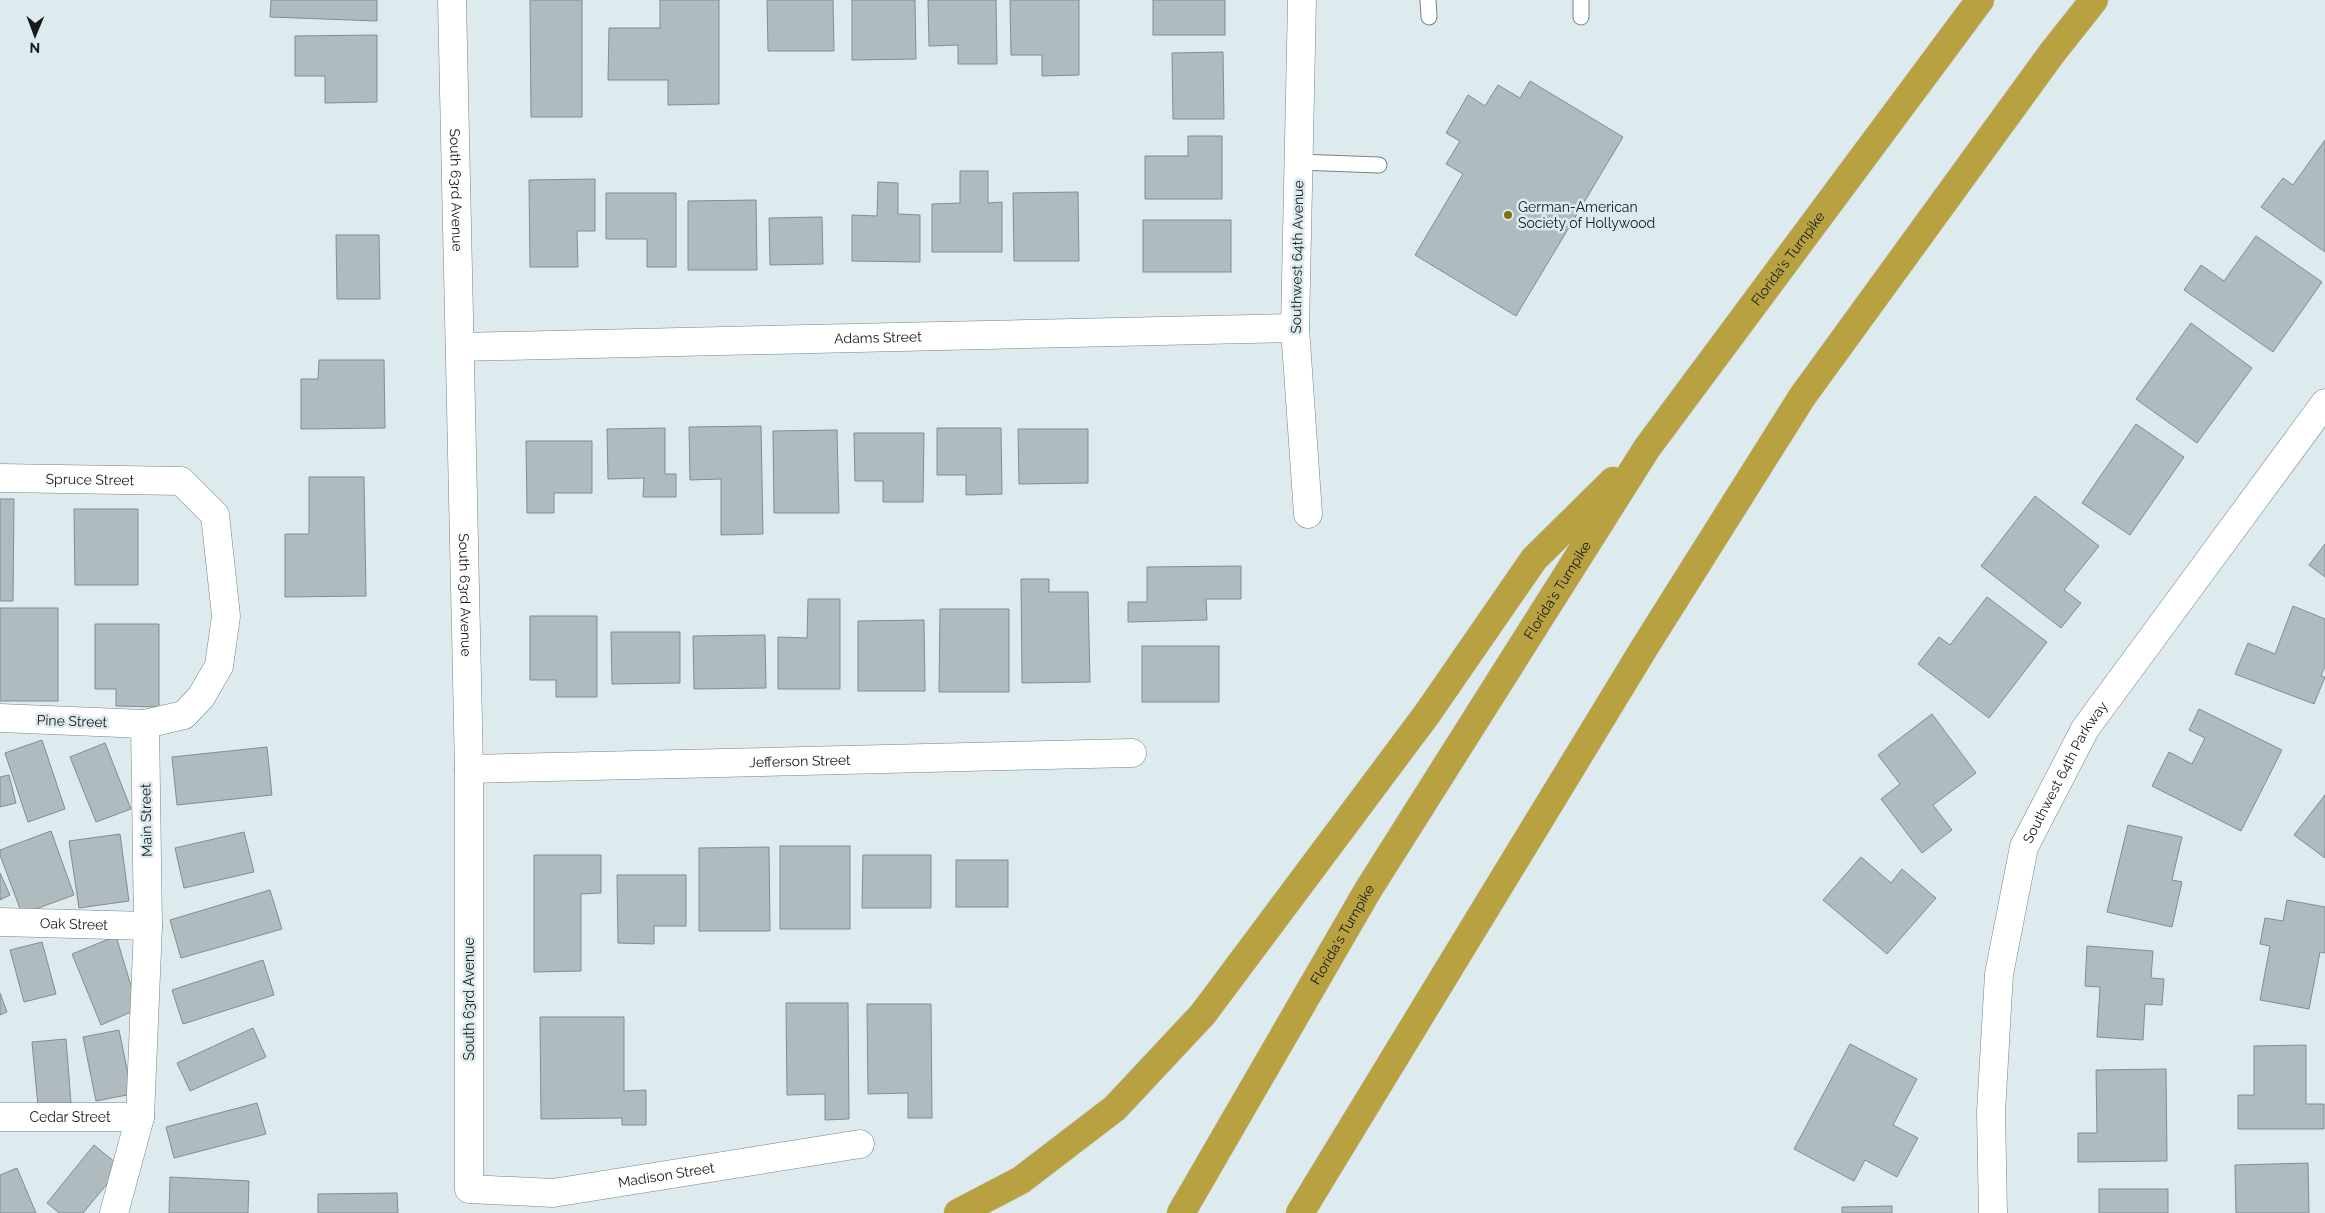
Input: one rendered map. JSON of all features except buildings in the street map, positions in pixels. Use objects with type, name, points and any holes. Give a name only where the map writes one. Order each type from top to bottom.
[{"type":"highway","name":"Florida's Turnpike","points":[[1181,1213],[1368,890],[1647,448],[1980,0]]},
{"type":"highway","points":[[1300,1213],[1652,637],[1802,397],[2052,53],[2094,0]]},
{"type":"highway","points":[[958,1213],[1021,1180],[1115,1108],[1203,1014],[1427,714],[1534,559],[1647,448]]},
{"type":"street","name":"South 63rd Avenue","points":[[452,0],[469,770],[469,1189]]},
{"type":"street","name":"Southwest 64th Avenue","points":[[1302,0],[1295,328],[1308,514]]},
{"type":"street","name":"Adams Street","points":[[460,346],[1295,328]]},
{"type":"street","name":"Southwest 64th Parkway","points":[[1993,1213],[1992,1112],[1999,974],[2024,847],[2085,730],[2325,403]]},
{"type":"street","name":"Spruce Street","points":[[0,478],[180,481],[215,515],[226,616],[218,666],[201,697],[184,715],[145,724]]},
{"type":"street","name":"Pine Street","points":[[0,718],[145,724]]},
{"type":"street","name":"Main Street","points":[[114,1213],[140,1117],[148,926],[145,724]]},
{"type":"street","name":"Jefferson Street","points":[[469,770],[1132,753]]},
{"type":"street","name":"Oak Street","points":[[0,922],[148,926]]},
{"type":"street","name":"Cedar Street","points":[[0,1117],[140,1117]]},
{"type":"street","name":"Madison Street","points":[[469,1189],[553,1193],[860,1144]]},
{"type":"lane","points":[[1428,0],[1429,16]]},
{"type":"lane","points":[[1581,17],[1582,0]]},
{"type":"lane","points":[[1298,162],[1379,165]]},
{"type":"place","name":"German-American Society of Hollywood","points":[[1508,215]]}]
